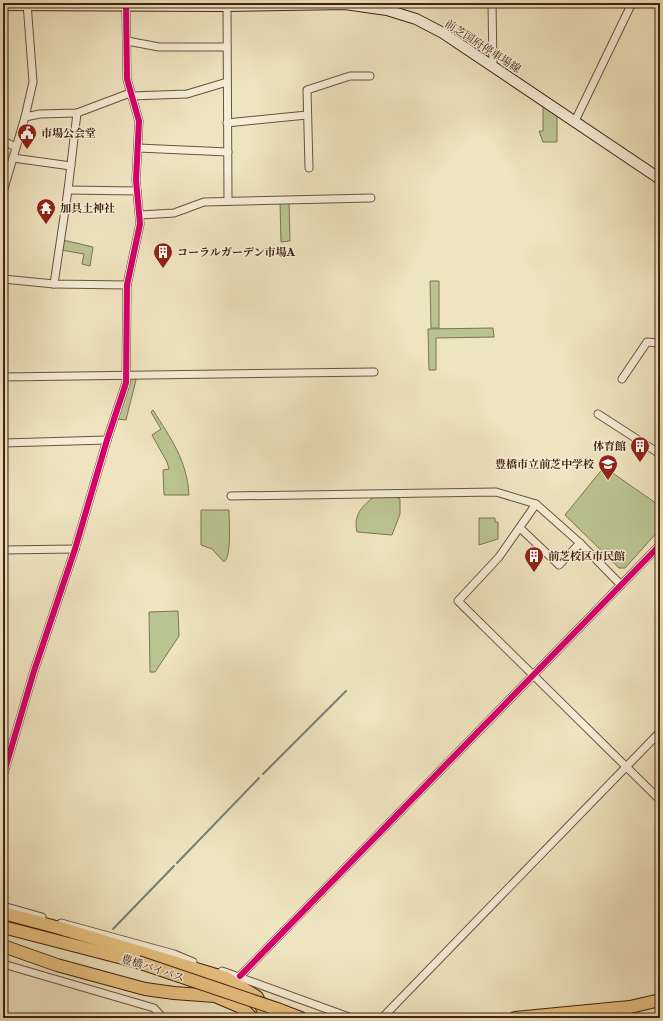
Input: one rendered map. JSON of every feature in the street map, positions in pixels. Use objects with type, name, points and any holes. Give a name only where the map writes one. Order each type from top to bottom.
[{"type":"highway","points":[[3,913],[56,927],[226,978],[245,989],[261,1002],[274,1018]]},
{"type":"highway","name":"豊橋バイパス","points":[[3,926],[137,965],[301,1018]]},
{"type":"highway","name":"豊橋バイパス","points":[[3,931],[137,965],[290,1018]]},
{"type":"highway","points":[[3,946],[58,965],[145,989],[219,997],[242,1007],[252,1018]]},
{"type":"highway","points":[[219,997],[232,1005],[238,1018]]},
{"type":"highway","points":[[515,1018],[630,1007],[660,1000]]},
{"type":"highway","points":[[261,1002],[267,1018]]},
{"type":"main road","name":"前芝国府停車場線","points":[[3,4],[126,3],[227,6],[345,4],[388,10],[428,25],[660,178]]},
{"type":"street","points":[[3,776],[34,671],[75,549],[127,375],[127,284],[140,224],[140,215],[137,191],[139,121],[130,95],[127,79],[126,3]]},
{"type":"street","points":[[492,3],[493,67]]},
{"type":"street","points":[[575,121],[632,3]]},
{"type":"street","points":[[3,192],[25,117],[33,82],[27,4]]},
{"type":"street","points":[[227,6],[228,201]]},
{"type":"street","points":[[127,41],[159,47],[227,47]]},
{"type":"street","points":[[309,168],[307,90],[350,76],[370,76]]},
{"type":"street","points":[[25,117],[40,114],[77,113],[130,95],[187,94],[227,82]]},
{"type":"street","points":[[54,284],[68,190],[77,113]]},
{"type":"street","points":[[228,123],[307,115]]},
{"type":"street","points":[[3,141],[16,147]]},
{"type":"street","points":[[138,148],[228,152]]},
{"type":"street","points":[[13,158],[71,166]]},
{"type":"street","points":[[68,190],[137,191]]},
{"type":"street","points":[[140,215],[174,213],[204,202],[371,198]]},
{"type":"street","points":[[3,279],[54,284],[127,284]]},
{"type":"street","points":[[622,379],[647,342],[660,343]]},
{"type":"street","points":[[3,377],[374,372]]},
{"type":"street","points":[[598,414],[660,454]]},
{"type":"street","points":[[3,443],[107,440]]},
{"type":"street","points":[[231,496],[496,492],[536,504],[580,543],[621,585]]},
{"type":"street","points":[[536,504],[499,557],[458,601],[660,800]]},
{"type":"street","points":[[520,528],[559,565],[580,543]]},
{"type":"street","points":[[240,976],[436,773],[534,676],[660,545]]},
{"type":"street","points":[[3,550],[75,549]]},
{"type":"street","points":[[384,1016],[660,732]]},
{"type":"street","points":[[3,906],[174,954],[185,960],[240,976],[350,1017]]},
{"type":"street","points":[[3,964],[154,1008],[163,1018]]},
{"type":"green space","points":[[543,105],[557,114],[557,142],[543,142],[539,131],[543,131]]},
{"type":"green space","points":[[280,202],[289,202],[290,241],[281,242]]},
{"type":"green space","points":[[63,240],[93,247],[90,266],[82,264],[84,254],[61,250]]},
{"type":"green space","points":[[430,281],[439,281],[439,328],[431,328]]},
{"type":"green space","points":[[493,328],[494,337],[436,338],[436,370],[429,370],[428,329]]},
{"type":"green space","points":[[130,377],[134,377],[136,380],[126,420],[117,419]]},
{"type":"green space","points":[[153,410],[177,450],[188,482],[189,495],[164,495],[163,470],[169,469],[167,462],[152,435],[161,429],[151,412]]},
{"type":"green space","points":[[604,467],[660,506],[660,529],[625,568],[619,568],[565,515]]},
{"type":"green space","points":[[375,496],[394,496],[400,499],[400,514],[392,535],[357,532],[356,521],[360,511],[366,503]]},
{"type":"green space","points":[[201,510],[229,510],[229,546],[227,558],[224,562],[212,549],[201,545]]},
{"type":"green space","points":[[479,518],[495,518],[495,522],[498,522],[498,539],[479,545]]},
{"type":"green space","points":[[178,611],[179,636],[155,672],[150,672],[149,612]]},
{"type":"waterway","points":[[263,774],[346,691]]},
{"type":"waterway","points":[[177,863],[259,778]]},
{"type":"waterway","points":[[113,929],[174,866]]},
{"type":"cycle path","points":[[3,776],[34,671],[75,549],[107,440],[126,383],[127,285],[140,224],[136,180],[139,121],[127,79],[126,3]]},
{"type":"cycle path","points":[[240,976],[660,545]]},
{"type":"place","name":"市場公会堂","points":[[27,150]]},
{"type":"place","name":"加具土神社","points":[[46,225]]},
{"type":"place","name":"コーラルガーデン市場A","points":[[163,269]]},
{"type":"place","name":"体育館","points":[[640,463]]},
{"type":"place","name":"豊橋市立前芝中学校","points":[[608,481]]},
{"type":"place","name":"前芝校区市民館","points":[[534,573]]}]
